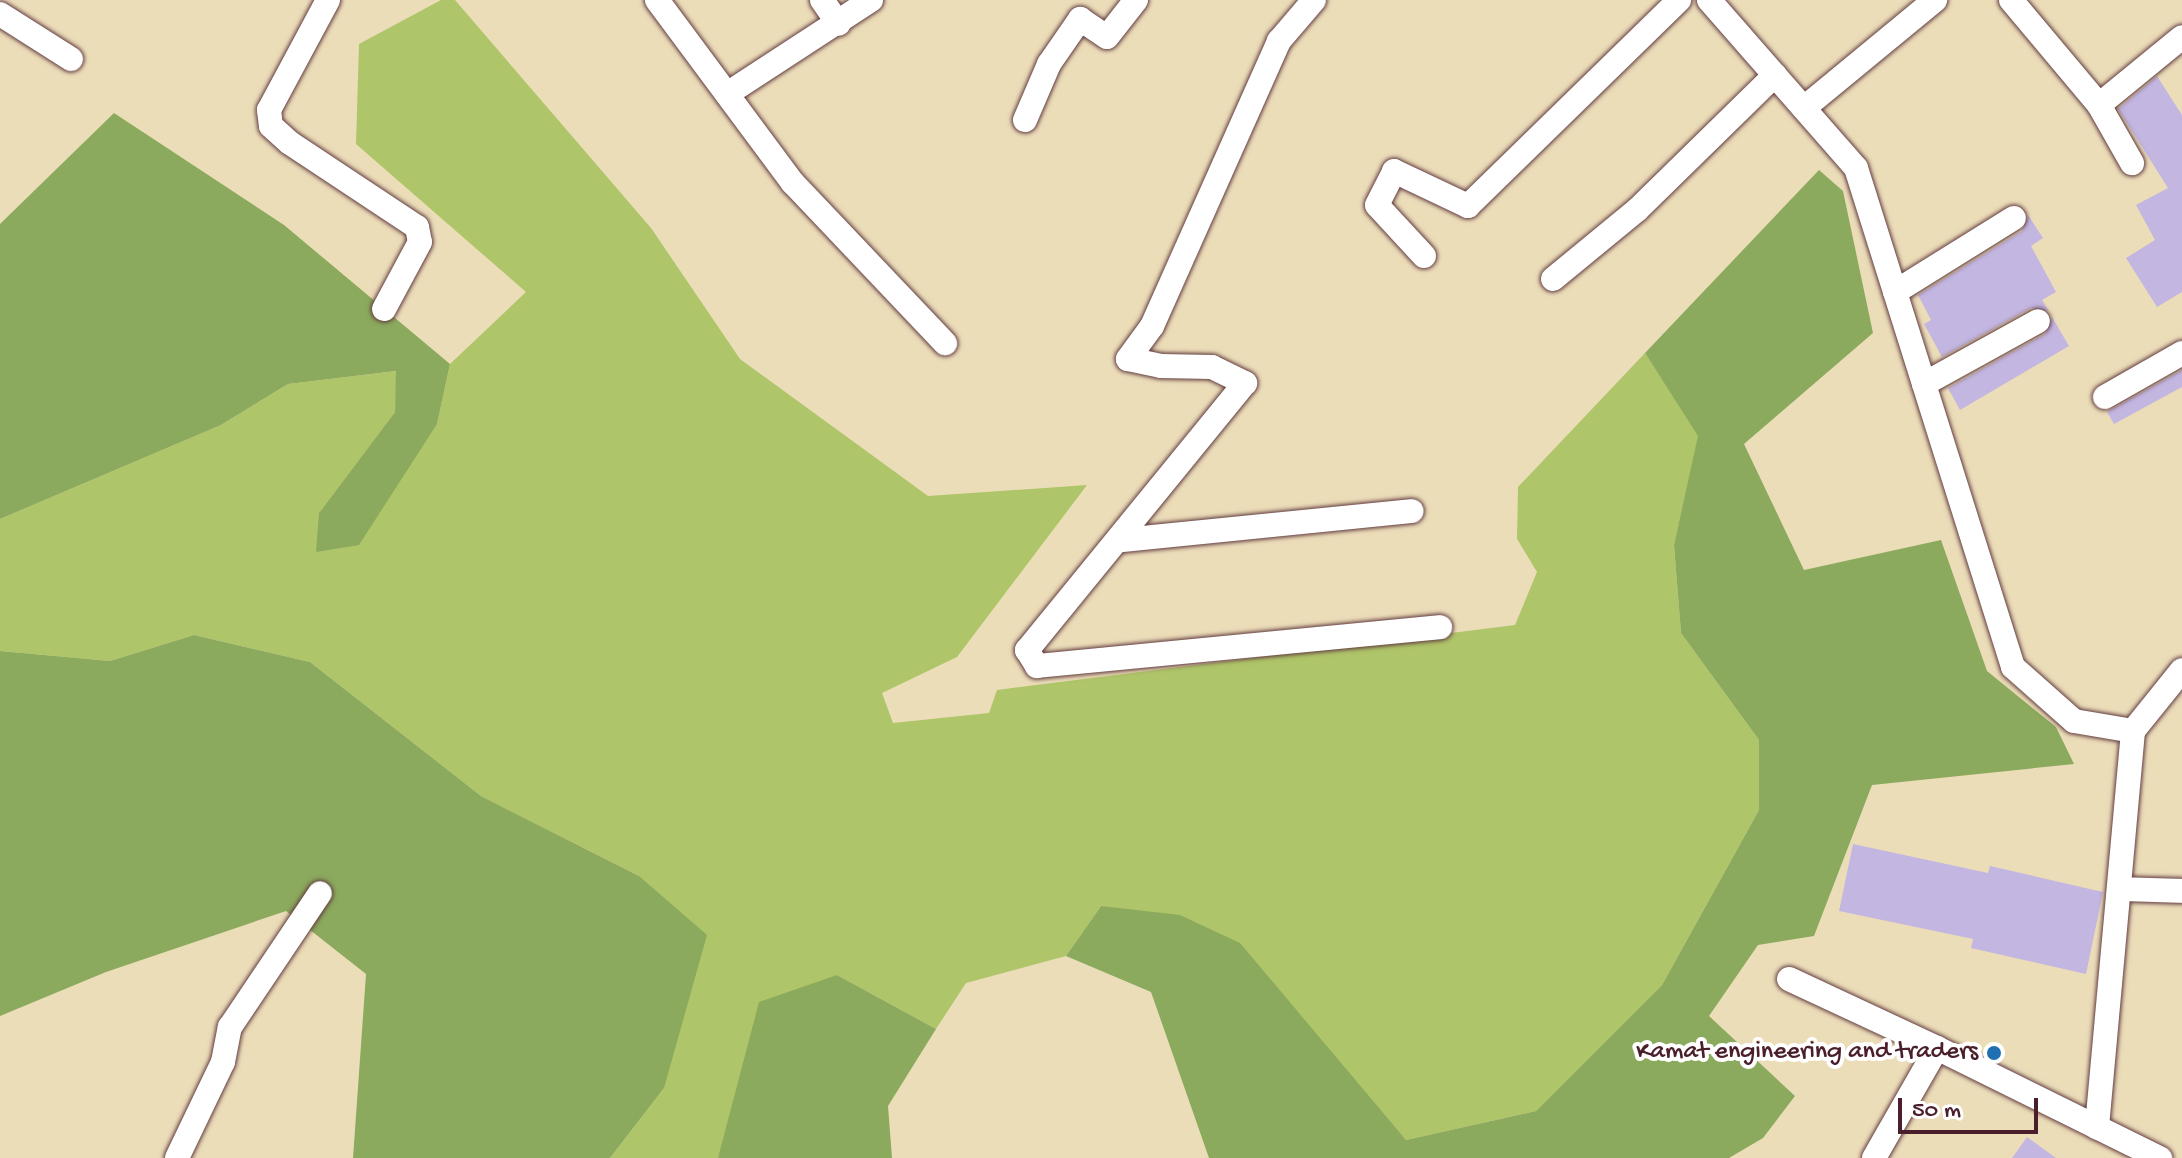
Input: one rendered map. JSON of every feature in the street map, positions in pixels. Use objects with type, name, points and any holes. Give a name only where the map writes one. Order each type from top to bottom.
[{"type":"street","points":[[328,0],[269,110],[271,126],[417,227],[420,242],[384,309]]},
{"type":"street","points":[[657,0],[793,183],[945,343]]},
{"type":"street","points":[[822,0],[839,24]]},
{"type":"street","points":[[727,94],[839,24],[871,0]]},
{"type":"street","points":[[1025,120],[1049,64],[1080,19],[1107,37],[1136,0]]},
{"type":"street","points":[[1314,0],[1279,41],[1152,326],[1128,359],[1161,366],[1212,367],[1245,383],[1122,540],[1027,650],[1037,666],[1440,627]]},
{"type":"street","points":[[1424,256],[1377,205],[1394,171],[1468,206],[1679,0]]},
{"type":"street","points":[[1709,0],[1856,168],[2013,667],[2074,721],[2133,731]]},
{"type":"street","points":[[1804,108],[1935,0]]},
{"type":"street","points":[[2011,0],[2099,105],[2132,163]]},
{"type":"street","points":[[0,14],[71,59]]},
{"type":"street","points":[[2099,105],[2182,37]]},
{"type":"street","points":[[1553,279],[1637,210],[1775,75]]},
{"type":"street","points":[[1895,292],[2014,218]]},
{"type":"street","points":[[1924,384],[2038,321]]},
{"type":"street","points":[[2105,397],[2182,353]]},
{"type":"street","points":[[1122,540],[1412,511]]},
{"type":"street","points":[[2097,1127],[2133,731],[2182,670]]},
{"type":"street","points":[[2119,889],[2182,891]]},
{"type":"street","points":[[177,1158],[223,1062],[230,1027],[320,893]]},
{"type":"street","points":[[1789,979],[2097,1127],[2125,1150],[2160,1158]]},
{"type":"street","points":[[1874,1158],[1937,1048]]},
{"type":"green space","points":[[441,0],[455,0],[651,228],[740,359],[928,496],[1087,485],[957,657],[882,693],[893,723],[989,713],[997,690],[1515,625],[1537,572],[1517,539],[1518,487],[1645,353],[1699,436],[1674,545],[1681,633],[1759,740],[1759,810],[1662,985],[1536,1111],[1406,1140],[1326,1048],[1101,906],[1066,956],[966,983],[936,1029],[837,975],[729,1129],[718,1158],[610,1158],[664,1088],[639,876],[481,796],[310,662],[194,635],[110,661],[0,651],[0,519],[221,425],[288,384],[397,371],[395,412],[319,513],[437,424],[450,364],[526,292],[356,144],[359,44]]},
{"type":"green space","points":[[114,113],[284,225],[450,364],[437,424],[359,545],[316,552],[319,513],[395,412],[396,371],[288,384],[221,425],[0,519],[0,224]]},
{"type":"green space","points":[[1819,170],[1843,191],[1873,333],[1744,444],[1804,570],[1941,540],[1987,671],[2056,727],[2074,764],[1872,785],[1814,936],[1758,945],[1709,1016],[1795,1096],[1763,1138],[1729,1158],[1209,1158],[1151,992],[1066,956],[1101,906],[1180,915],[1240,943],[1406,1140],[1536,1111],[1662,985],[1759,810],[1759,740],[1681,633],[1674,545],[1698,436],[1645,353]]},
{"type":"green space","points":[[194,635],[310,662],[481,796],[639,876],[707,935],[664,1088],[610,1158],[353,1158],[366,974],[286,911],[106,972],[0,1016],[0,651],[110,661]]},
{"type":"green space","points":[[837,975],[936,1029],[888,1106],[892,1158],[718,1158],[759,1002]]},
{"type":"building","points":[[2157,76],[2182,115],[2182,292],[2157,307],[2126,258],[2155,240],[2136,205],[2168,188],[2118,109]]},
{"type":"building","points":[[2028,215],[2043,238],[2031,246],[2056,292],[2042,300],[2049,311],[2031,308],[1942,357],[1924,324],[1931,320],[1918,295],[2022,231]]},
{"type":"building","points":[[2052,317],[2069,346],[1960,410],[1948,388],[2045,334]]},
{"type":"building","points":[[2182,370],[2182,387],[2114,424],[2107,412]]},
{"type":"building","points":[[1853,844],[1988,873],[1990,866],[2103,892],[2086,974],[1971,948],[1973,939],[1839,911]]},
{"type":"building","points":[[2027,1137],[2056,1158],[2012,1158]]},
{"type":"place","name":"Kamat engineering and traders","points":[[1994,1053]]}]
